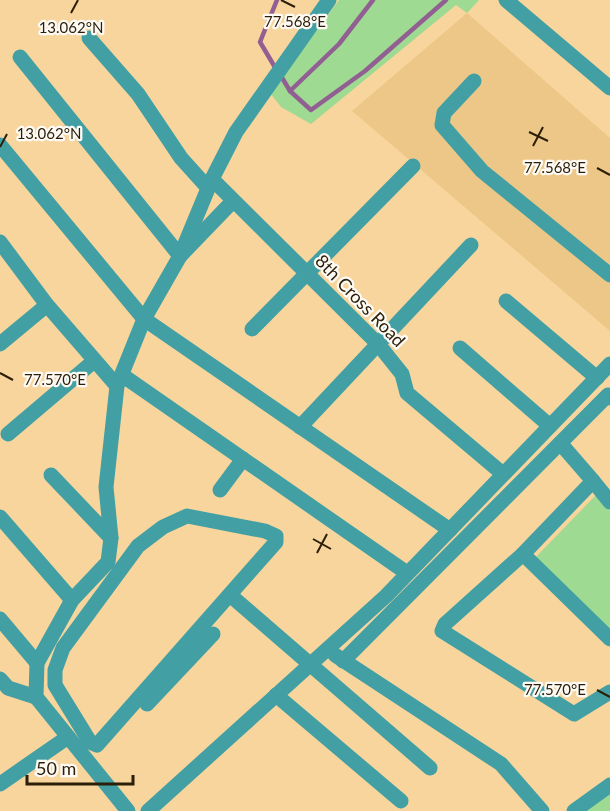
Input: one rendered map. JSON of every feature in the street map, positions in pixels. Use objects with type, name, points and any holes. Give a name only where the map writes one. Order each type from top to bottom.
[{"type":"street","points":[[128,811],[68,737],[37,694],[37,663],[72,600],[108,561],[111,538],[106,487],[120,381],[144,319],[180,256],[210,184],[236,132],[328,0]]},
{"type":"street","points":[[506,0],[610,88]]},
{"type":"street","name":"8th Cross Road","points":[[89,38],[138,94],[181,158],[233,201],[378,344],[402,374],[407,393],[503,474]]},
{"type":"street","points":[[20,57],[180,256]]},
{"type":"street","points":[[474,81],[444,113],[442,126],[482,171],[610,275]]},
{"type":"street","points":[[0,145],[144,319],[450,530]]},
{"type":"street","points":[[252,328],[413,166]]},
{"type":"street","points":[[180,256],[233,201]]},
{"type":"street","points":[[0,242],[47,305],[94,361],[120,381],[243,459],[407,573]]},
{"type":"street","points":[[300,427],[471,245]]},
{"type":"street","points":[[506,301],[597,378]]},
{"type":"street","points":[[0,344],[47,305]]},
{"type":"street","points":[[460,348],[550,426]]},
{"type":"street","points":[[8,434],[94,361]]},
{"type":"street","points":[[148,811],[407,573],[610,364]]},
{"type":"street","points":[[343,661],[608,395],[610,398]]},
{"type":"street","points":[[532,444],[547,458]]},
{"type":"street","points":[[561,444],[610,502]]},
{"type":"street","points":[[220,490],[243,459]]},
{"type":"street","points":[[51,475],[111,538]]},
{"type":"street","points":[[593,481],[523,554],[445,624],[442,631],[574,714],[610,692]]},
{"type":"street","points":[[187,516],[266,531],[276,536],[276,542],[97,745],[90,742],[56,686],[55,670],[63,648],[138,546],[163,527],[187,516]]},
{"type":"street","points":[[0,517],[72,600]]},
{"type":"street","points":[[523,554],[610,639]]},
{"type":"street","points":[[230,595],[430,768]]},
{"type":"street","points":[[0,619],[37,663]]},
{"type":"street","points":[[89,764],[213,634]]},
{"type":"street","points":[[326,648],[501,764],[542,811]]},
{"type":"street","points":[[3,689],[37,694],[56,686]]},
{"type":"street","points":[[276,695],[400,801]]},
{"type":"street","points":[[0,784],[68,737]]},
{"type":"street","points":[[574,811],[610,785]]},
{"type":"shaded area","points":[[467,13],[610,138],[610,331],[352,111]]},
{"type":"green space","points":[[339,0],[479,0],[467,13],[456,5],[311,124],[281,107],[270,93]]},
{"type":"green space","points":[[597,494],[610,511],[610,630],[534,559]]},
{"type":"green space","points":[[610,792],[610,811],[584,811]]},
{"type":"waterway","points":[[276,69],[260,42],[277,0]]},
{"type":"waterway","points":[[281,76],[290,91],[339,44],[373,0]]},
{"type":"waterway","points":[[290,91],[311,110],[365,71],[446,0]]}]
